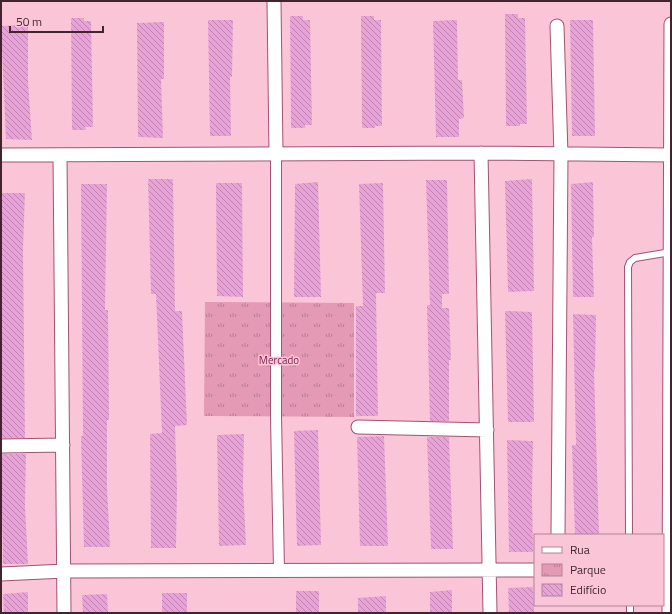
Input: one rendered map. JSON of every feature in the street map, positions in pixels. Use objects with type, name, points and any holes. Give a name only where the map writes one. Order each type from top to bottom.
[{"type":"street","points":[[274,1],[276,154],[276,416],[279,570]]},
{"type":"street","points":[[669,613],[671,24]]},
{"type":"street","points":[[557,26],[561,155],[558,534]]},
{"type":"street","points":[[481,153],[490,613]]},
{"type":"street","points":[[1,155],[481,153],[670,155]]},
{"type":"street","points":[[60,155],[65,571],[64,613]]},
{"type":"street","points":[[358,427],[487,430]]},
{"type":"street","points":[[1,446],[63,445]]},
{"type":"street","points":[[1,574],[65,571],[534,570]]},
{"type":"lane","points":[[629,534],[628,267],[635,258],[670,252]]},
{"type":"green space","name":"Mercado","points":[[205,302],[354,303],[354,417],[204,416]]},
{"type":"building","points":[[505,14],[518,14],[518,18],[525,18],[527,124],[520,124],[520,126],[506,126]]},
{"type":"building","points":[[290,16],[303,16],[303,20],[310,20],[312,125],[305,125],[305,128],[291,128]]},
{"type":"building","points":[[361,16],[374,16],[374,20],[381,20],[382,126],[375,126],[375,128],[362,128]]},
{"type":"building","points":[[71,18],[84,18],[84,21],[91,21],[93,127],[85,127],[86,130],[72,130]]},
{"type":"building","points":[[208,20],[233,20],[232,77],[230,77],[231,136],[210,136]]},
{"type":"building","points":[[457,20],[458,80],[462,80],[464,118],[459,119],[459,137],[436,137],[433,21]]},
{"type":"building","points":[[570,20],[593,20],[595,136],[572,136]]},
{"type":"building","points":[[164,22],[164,79],[161,79],[163,138],[138,137],[137,23]]},
{"type":"building","points":[[28,25],[28,81],[32,140],[6,139],[1,26]]},
{"type":"building","points":[[148,179],[173,179],[175,311],[182,311],[187,425],[175,426],[177,489],[176,548],[151,548],[150,434],[162,433],[156,294],[151,294]]},
{"type":"building","points":[[532,179],[534,291],[508,292],[505,181]]},
{"type":"building","points":[[426,180],[447,180],[449,294],[442,294],[442,308],[449,308],[451,360],[449,360],[449,421],[430,421],[427,305],[430,305]]},
{"type":"building","points":[[318,182],[321,297],[294,297],[295,184]]},
{"type":"building","points":[[593,182],[594,237],[592,237],[594,297],[573,297],[571,184]]},
{"type":"building","points":[[216,183],[242,183],[243,297],[217,296]]},
{"type":"building","points":[[383,183],[385,293],[376,293],[378,416],[356,416],[356,306],[363,306],[359,184]]},
{"type":"building","points":[[81,184],[107,184],[105,310],[108,310],[109,420],[107,420],[107,487],[110,547],[84,547],[81,436],[83,436]]},
{"type":"building","points":[[1,193],[25,193],[23,249],[25,438],[1,438]]},
{"type":"building","points":[[505,311],[532,312],[534,422],[508,422]]},
{"type":"building","points":[[573,314],[596,315],[594,371],[599,534],[575,534],[572,445],[576,445]]},
{"type":"building","points":[[318,430],[321,545],[297,546],[294,431]]},
{"type":"building","points":[[244,434],[243,485],[246,545],[219,546],[217,435]]},
{"type":"building","points":[[384,436],[388,546],[360,546],[357,437]]},
{"type":"building","points":[[427,437],[449,437],[453,549],[431,549]]},
{"type":"building","points":[[507,440],[533,441],[533,552],[509,552]]},
{"type":"building","points":[[1,454],[26,454],[25,506],[28,564],[3,564]]},
{"type":"building","points":[[533,587],[534,613],[509,613],[508,588]]},
{"type":"building","points":[[452,590],[452,613],[430,613],[430,592]]},
{"type":"building","points":[[296,591],[319,591],[319,613],[296,613]]},
{"type":"building","points":[[28,592],[28,613],[4,613],[3,594]]},
{"type":"building","points":[[162,593],[187,593],[187,613],[162,613]]},
{"type":"building","points":[[107,594],[108,613],[83,613],[82,595]]},
{"type":"building","points":[[386,596],[386,613],[358,613],[358,598]]}]
